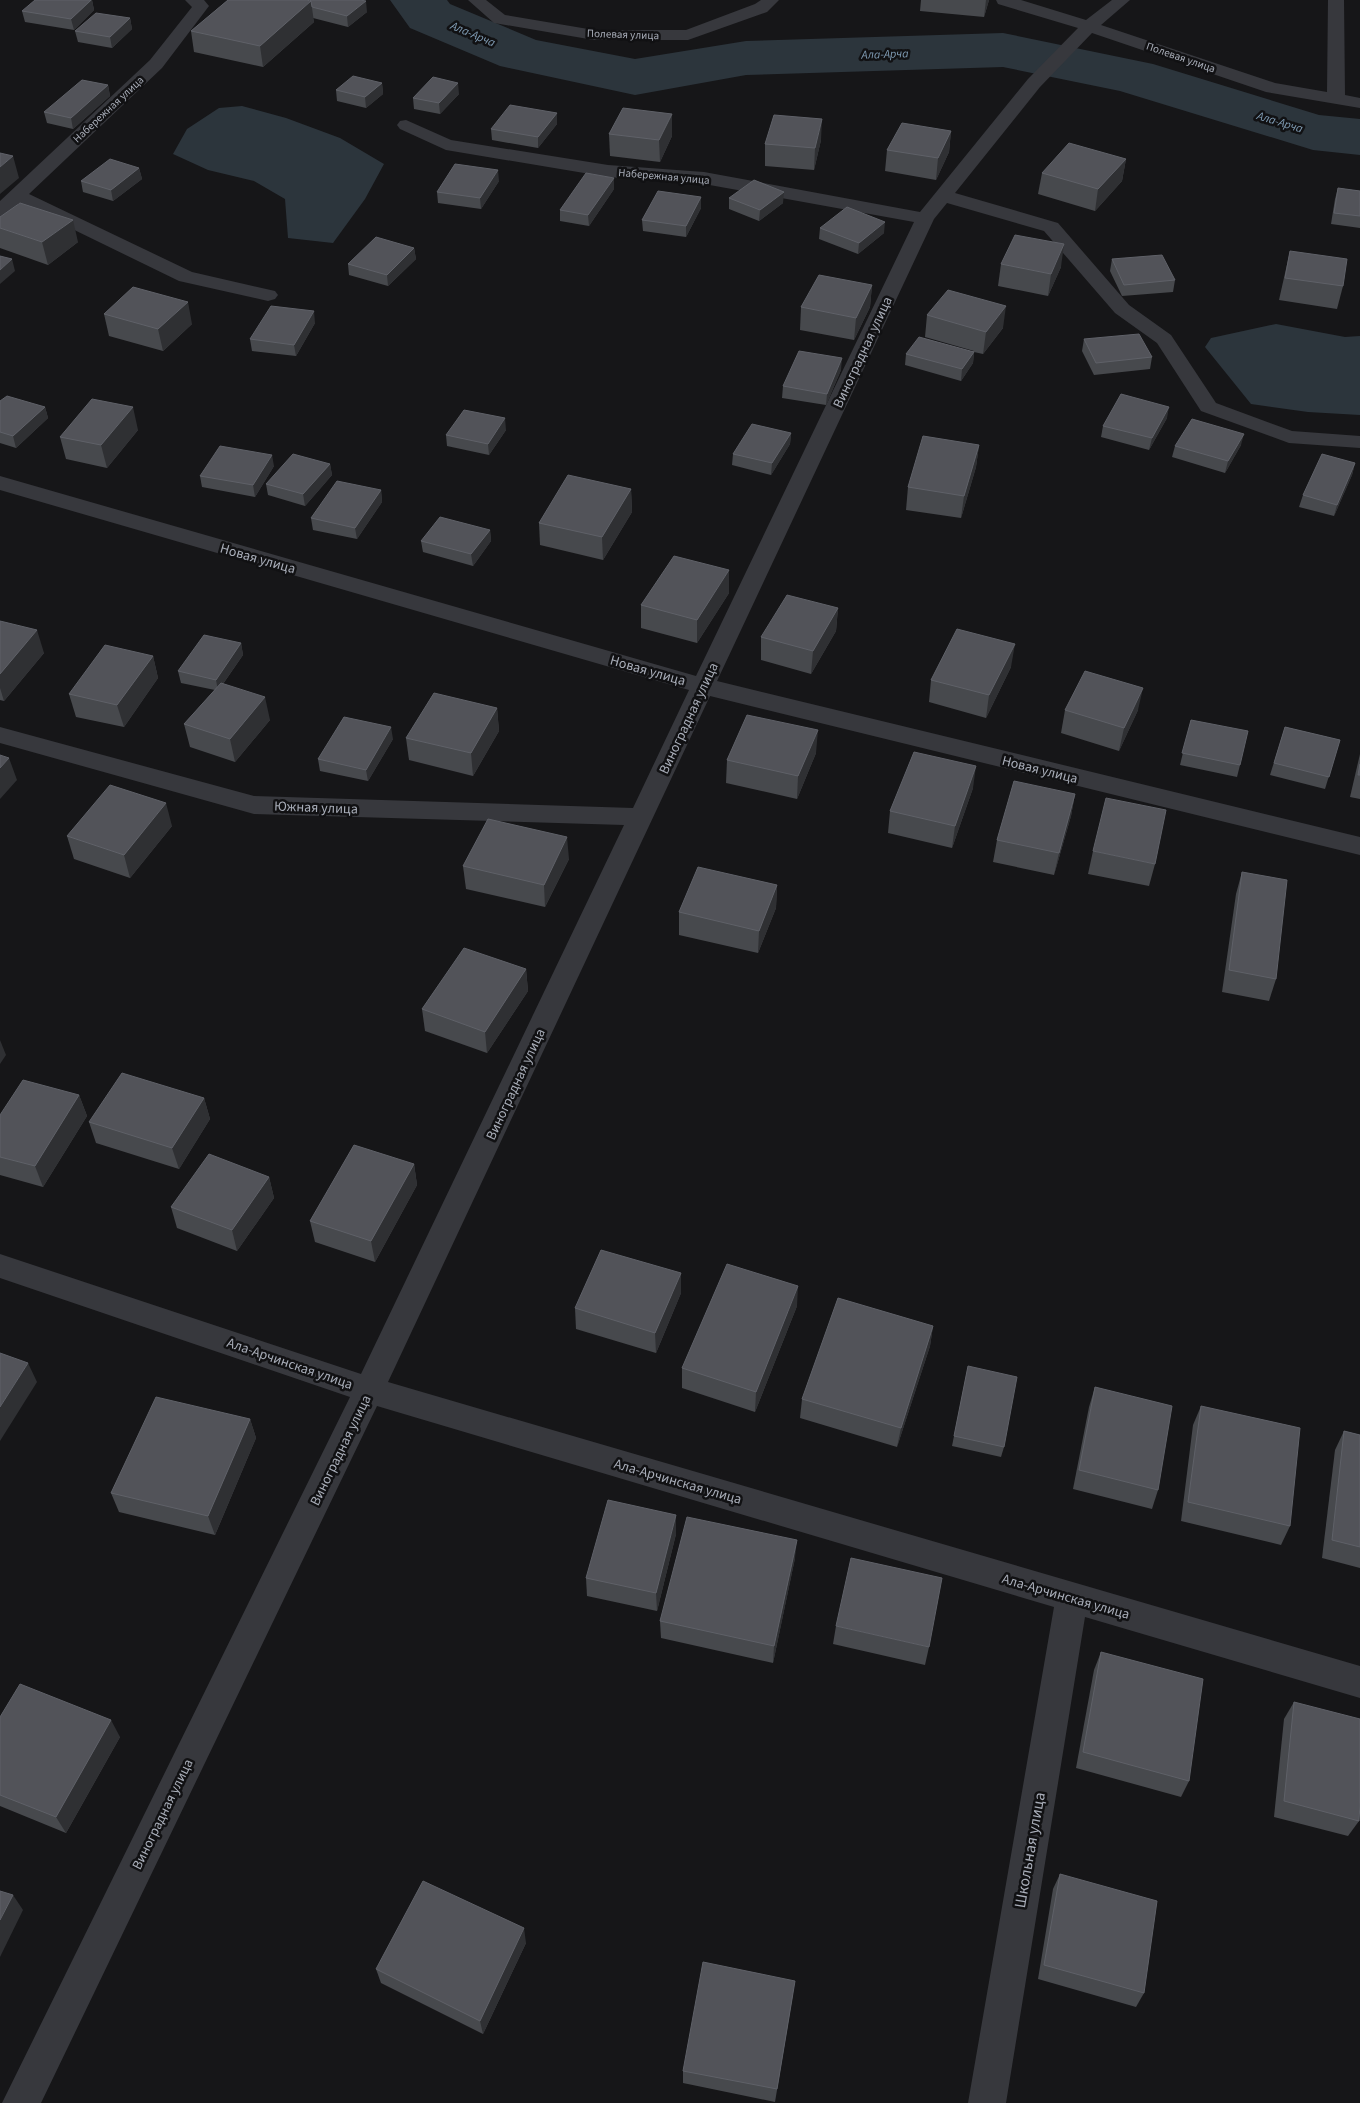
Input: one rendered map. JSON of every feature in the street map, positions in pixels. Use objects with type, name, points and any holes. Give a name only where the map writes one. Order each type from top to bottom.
[{"type":"street","name":"Набережная улица","points":[[0,211],[156,64],[201,6],[194,0]]},
{"type":"street","name":"Полевая улица","points":[[476,0],[500,19],[594,35],[688,35],[761,8],[771,0]]},
{"type":"street","name":"Полевая улица","points":[[1004,0],[1089,26],[1272,88],[1360,103]]},
{"type":"street","name":"Виноградная улица","points":[[21,2103],[369,1390],[925,218],[1034,83],[1089,26],[1122,0]]},
{"type":"street","points":[[1336,0],[1336,99]]},
{"type":"street","name":"Набережная улица","points":[[406,125],[446,145],[608,171],[704,178],[925,218]]},
{"type":"street","points":[[17,195],[186,277],[268,296]]},
{"type":"street","points":[[943,196],[1052,227],[1122,309],[1164,339],[1208,408],[1289,436],[1360,442]]},
{"type":"street","name":"Новая улица","points":[[0,483],[704,686],[1360,846]]},
{"type":"street","name":"Южная улица","points":[[0,735],[254,805],[642,816]]},
{"type":"street","name":"Ала-Арчинская улица","points":[[0,1266],[369,1390],[1360,1682]]},
{"type":"street","name":"Школьная улица","points":[[986,2103],[1072,1597]]},
{"type":"shaded area","points":[[242,106],[286,118],[340,138],[384,164],[365,199],[333,243],[288,238],[285,199],[254,181],[208,170],[173,154],[187,129],[219,108]]},
{"type":"shaded area","points":[[1276,324],[1345,337],[1360,336],[1360,415],[1308,412],[1251,404],[1205,347],[1211,338]]},
{"type":"building","points":[[35,0],[91,0],[71,19],[22,11]]},
{"type":"building","points":[[228,0],[311,1],[260,46],[191,31]]},
{"type":"building","points":[[311,0],[366,1],[347,16],[312,7]]},
{"type":"building","points":[[96,13],[130,18],[110,37],[75,31]]},
{"type":"building","points":[[353,76],[382,83],[365,97],[336,90]]},
{"type":"building","points":[[433,77],[458,83],[439,103],[413,98]]},
{"type":"building","points":[[82,80],[108,85],[71,118],[44,112]]},
{"type":"building","points":[[510,105],[557,113],[538,137],[491,129]]},
{"type":"building","points":[[623,108],[672,114],[659,140],[609,134]]},
{"type":"building","points":[[774,115],[822,119],[815,148],[765,144]]},
{"type":"building","points":[[902,123],[951,131],[938,158],[887,150]]},
{"type":"building","points":[[1069,143],[1126,159],[1098,189],[1042,173]]},
{"type":"building","points":[[0,153],[13,156],[0,167]]},
{"type":"building","points":[[110,159],[139,168],[111,190],[81,181]]},
{"type":"building","points":[[455,164],[498,170],[480,198],[437,192]]},
{"type":"building","points":[[586,173],[614,178],[588,215],[560,210]]},
{"type":"building","points":[[754,180],[784,192],[760,210],[729,198]]},
{"type":"building","points":[[1338,188],[1360,191],[1360,216],[1334,213]]},
{"type":"building","points":[[658,191],[701,197],[686,226],[642,220]]},
{"type":"building","points":[[20,203],[73,220],[42,242],[0,228],[0,217]]},
{"type":"building","points":[[847,207],[885,222],[859,243],[820,228]]},
{"type":"building","points":[[1015,235],[1064,244],[1051,274],[1001,264]]},
{"type":"building","points":[[376,237],[414,248],[387,275],[348,264]]},
{"type":"building","points":[[1290,251],[1347,259],[1343,286],[1285,278]]},
{"type":"building","points":[[1162,255],[1175,280],[1124,285],[1112,259]]},
{"type":"building","points":[[0,256],[12,259],[0,270]]},
{"type":"building","points":[[819,275],[872,285],[856,318],[801,307]]},
{"type":"building","points":[[133,287],[188,302],[158,329],[104,314]]},
{"type":"building","points":[[948,290],[1006,306],[986,332],[927,315]]},
{"type":"building","points":[[271,306],[314,311],[294,345],[250,339]]},
{"type":"building","points":[[1139,334],[1152,357],[1096,363],[1084,339]]},
{"type":"building","points":[[919,337],[974,352],[962,369],[906,354]]},
{"type":"building","points":[[799,351],[842,358],[827,394],[783,386]]},
{"type":"building","points":[[1121,394],[1169,407],[1152,438],[1103,426]]},
{"type":"building","points":[[7,396],[45,407],[13,436],[0,432],[0,401]]},
{"type":"building","points":[[92,399],[133,407],[101,445],[60,437]]},
{"type":"building","points":[[464,410],[505,418],[488,444],[446,435]]},
{"type":"building","points":[[1192,419],[1244,434],[1228,461],[1175,446]]},
{"type":"building","points":[[752,424],[791,433],[772,463],[733,454]]},
{"type":"building","points":[[923,436],[979,445],[964,496],[908,487]]},
{"type":"building","points":[[220,446],[272,455],[253,485],[200,476]]},
{"type":"building","points":[[293,454],[330,464],[303,494],[266,484]]},
{"type":"building","points":[[1322,454],[1355,463],[1337,505],[1303,495]]},
{"type":"building","points":[[568,475],[631,489],[602,537],[539,523]]},
{"type":"building","points":[[337,481],[381,490],[355,528],[311,518]]},
{"type":"building","points":[[440,517],[490,530],[471,554],[421,541]]},
{"type":"building","points":[[674,556],[729,570],[697,620],[641,605]]},
{"type":"building","points":[[787,595],[838,608],[813,651],[761,637]]},
{"type":"building","points":[[0,621],[37,630],[0,674]]},
{"type":"building","points":[[957,629],[1015,644],[989,695],[931,680]]},
{"type":"building","points":[[204,635],[241,643],[216,680],[178,671]]},
{"type":"building","points":[[105,645],[153,656],[117,705],[69,694]]},
{"type":"building","points":[[1085,671],[1143,688],[1124,728],[1065,710]]},
{"type":"building","points":[[221,683],[265,697],[230,739],[184,724]]},
{"type":"building","points":[[434,693],[497,708],[471,753],[406,738]]},
{"type":"building","points":[[747,715],[818,730],[798,776],[727,760]]},
{"type":"building","points":[[344,717],[391,727],[366,770],[318,759]]},
{"type":"building","points":[[1191,720],[1248,731],[1240,765],[1182,753]]},
{"type":"building","points":[[1285,727],[1340,740],[1329,777],[1274,763]]},
{"type":"building","points":[[914,752],[976,766],[955,826],[890,811]]},
{"type":"building","points":[[0,755],[9,758],[0,768]]},
{"type":"building","points":[[1014,781],[1075,794],[1059,853],[997,840]]},
{"type":"building","points":[[110,785],[166,803],[124,855],[67,836]]},
{"type":"building","points":[[1106,798],[1166,810],[1155,864],[1093,851]]},
{"type":"building","points":[[488,819],[567,837],[544,885],[463,866]]},
{"type":"building","points":[[698,867],[777,885],[759,931],[679,912]]},
{"type":"building","points":[[1242,872],[1287,880],[1276,979],[1229,970]]},
{"type":"building","points":[[464,948],[526,969],[485,1032],[422,1009]]},
{"type":"building","points":[[122,1073],[204,1098],[172,1148],[89,1122]]},
{"type":"building","points":[[23,1080],[79,1095],[35,1166],[0,1157],[0,1115]]},
{"type":"building","points":[[354,1145],[414,1164],[371,1241],[310,1221]]},
{"type":"building","points":[[209,1154],[269,1177],[232,1230],[171,1207]]},
{"type":"building","points":[[601,1250],[681,1273],[655,1333],[575,1308]]},
{"type":"building","points":[[727,1264],[798,1286],[756,1392],[682,1368]]},
{"type":"building","points":[[838,1298],[933,1326],[901,1428],[802,1399]]},
{"type":"building","points":[[0,1353],[28,1363],[0,1407]]},
{"type":"building","points":[[968,1366],[1017,1377],[1004,1447],[954,1436]]},
{"type":"building","points":[[1095,1387],[1172,1406],[1158,1490],[1079,1470]]},
{"type":"building","points":[[156,1397],[250,1419],[208,1516],[111,1493]]},
{"type":"building","points":[[1201,1406],[1300,1428],[1290,1526],[1188,1502]]},
{"type":"building","points":[[1344,1431],[1360,1435],[1360,1547],[1332,1540]]},
{"type":"building","points":[[608,1500],[676,1515],[656,1593],[586,1578]]},
{"type":"building","points":[[687,1517],[797,1540],[774,1646],[660,1621]]},
{"type":"building","points":[[851,1558],[942,1578],[929,1647],[836,1626]]},
{"type":"building","points":[[1101,1652],[1203,1679],[1189,1781],[1083,1752]]},
{"type":"building","points":[[20,1684],[111,1720],[56,1817],[0,1795],[0,1717]]},
{"type":"building","points":[[1294,1702],[1360,1719],[1359,1821],[1284,1801]]},
{"type":"building","points":[[1060,1874],[1157,1901],[1144,1993],[1044,1965]]},
{"type":"building","points":[[423,1881],[524,1928],[480,2021],[376,1969]]},
{"type":"building","points":[[0,1891],[13,1895],[0,1920]]},
{"type":"building","points":[[703,1962],[795,1981],[777,2089],[683,2071]]},
{"type":"waterway","name":"Ала-Арча","points":[[418,0],[430,16],[520,54],[635,77],[746,58],[1003,50],[1132,76],[1313,132],[1360,137]]}]
